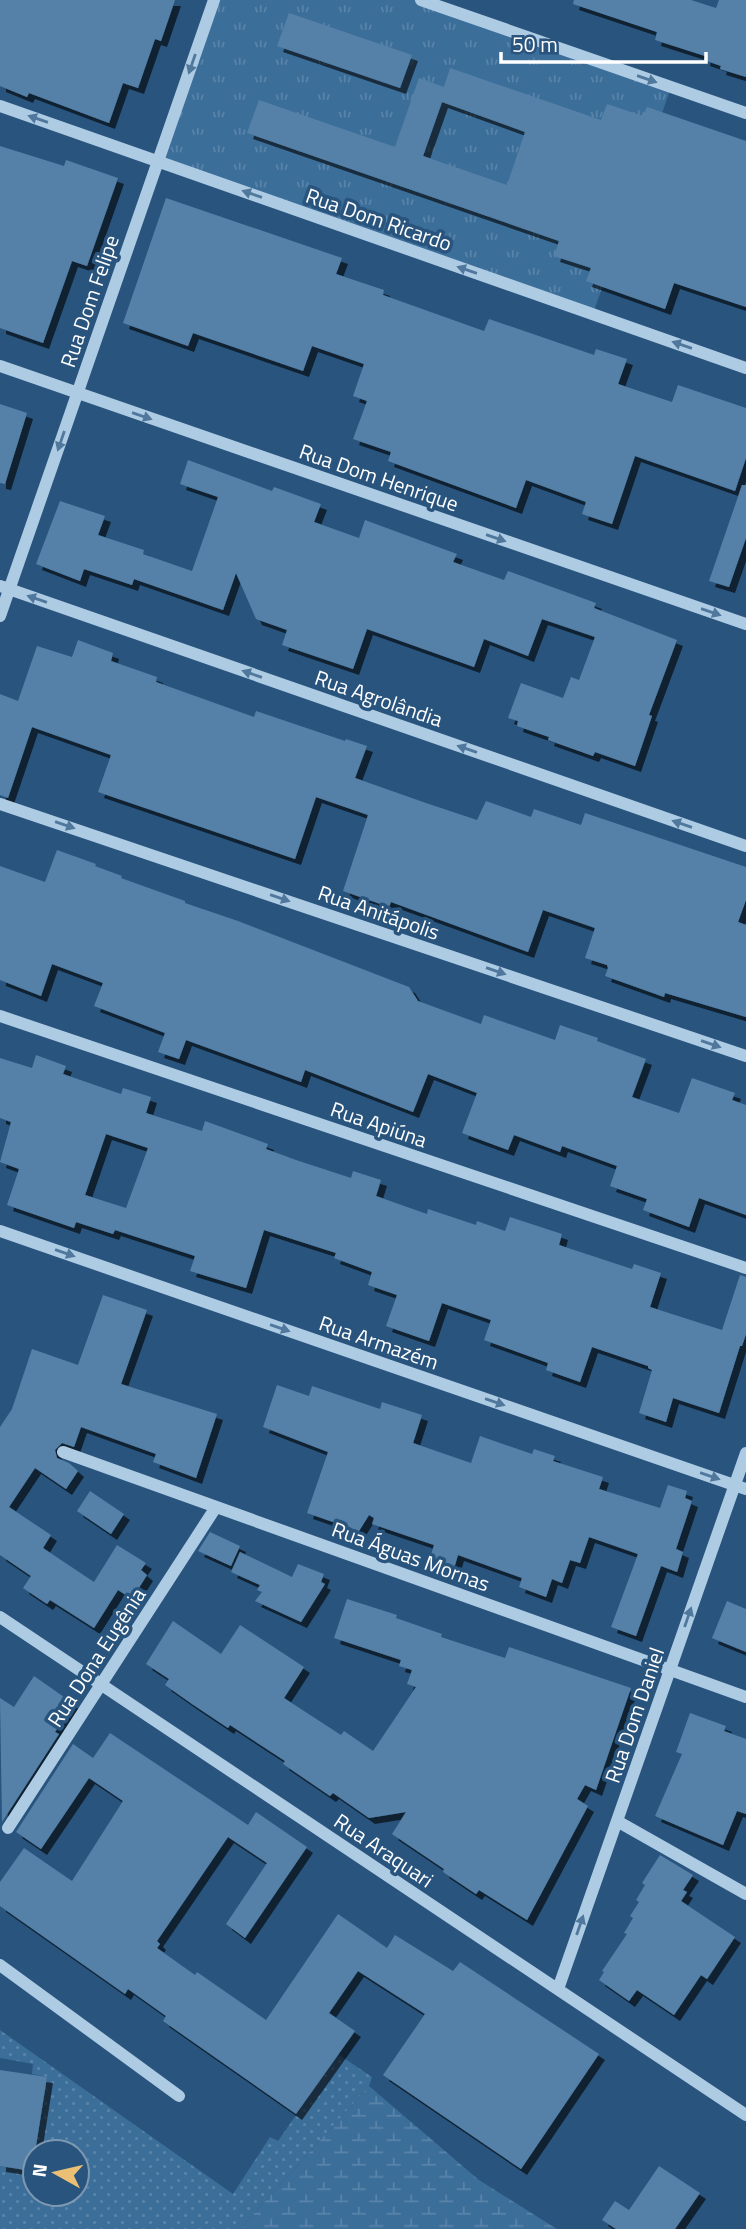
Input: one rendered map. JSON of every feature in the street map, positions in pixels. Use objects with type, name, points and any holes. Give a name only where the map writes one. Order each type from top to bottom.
[{"type":"street","name":"Rua Dom Felipe","points":[[0,616],[5,588],[77,393],[214,0]]},
{"type":"street","points":[[421,0],[746,113]]},
{"type":"street","name":"Rua Dom Ricardo","points":[[0,106],[746,368]]},
{"type":"street","name":"Rua Dom Henrique","points":[[0,366],[746,624]]},
{"type":"street","name":"Rua Agrolândia","points":[[5,588],[746,846]]},
{"type":"street","name":"Rua Anitápolis","points":[[0,804],[746,1056]]},
{"type":"street","name":"Rua Apiúna","points":[[0,1016],[746,1268]]},
{"type":"street","name":"Rua Armazém","points":[[0,1231],[740,1487]]},
{"type":"street","name":"Rua Águas Mornas","points":[[63,1452],[746,1697]]},
{"type":"street","name":"Rua Dom Daniel","points":[[558,1989],[670,1670],[740,1487],[746,1453]]},
{"type":"street","name":"Rua Dona Eugênia","points":[[8,1828],[216,1507]]},
{"type":"street","name":"Rua Araquari","points":[[0,1616],[746,2115]]},
{"type":"street","points":[[617,1821],[746,1894]]},
{"type":"street","points":[[0,1965],[179,2096]]},
{"type":"green space","points":[[214,0],[421,0],[671,87],[593,314],[158,161]]},
{"type":"green space","points":[[298,2027],[372,2077],[369,2086],[240,2229],[0,2229],[0,2166],[21,2169],[21,2208],[91,2208],[91,2138],[37,2138],[47,2077],[32,2074],[33,2064],[0,2058],[0,2030],[233,2194],[270,2137],[278,2141],[330,2066]]},
{"type":"green space","points":[[369,2086],[479,2180],[557,2229],[240,2229]]},
{"type":"building","points":[[0,0],[175,0],[161,41],[155,39],[138,88],[123,83],[109,123],[29,93],[27,97],[0,86]]},
{"type":"building","points":[[574,0],[691,0],[716,8],[719,0],[746,0],[746,77],[720,69],[721,66],[704,60],[705,56],[655,40],[657,32],[573,4]]},
{"type":"building","points":[[289,13],[412,55],[400,88],[277,46]]},
{"type":"building","points":[[450,68],[601,120],[607,104],[643,116],[647,107],[746,141],[746,307],[674,283],[665,309],[586,281],[591,268],[554,256],[559,241],[247,133],[259,100],[395,147],[419,78],[444,87]],"holes":[[[442,102],[525,132],[507,185],[423,156]]]},
{"type":"building","points":[[0,146],[64,166],[66,160],[118,178],[87,266],[72,261],[43,343],[0,328]]},
{"type":"building","points":[[166,198],[342,258],[336,274],[384,290],[383,295],[484,331],[489,319],[594,355],[596,349],[627,359],[618,384],[672,402],[678,385],[746,408],[746,458],[735,491],[635,456],[612,524],[582,514],[586,502],[526,480],[516,508],[388,461],[391,452],[353,439],[367,401],[353,396],[364,364],[312,346],[303,371],[193,333],[188,346],[123,323]]},
{"type":"building","points":[[0,404],[27,413],[5,484],[0,483]]},
{"type":"building","points":[[188,460],[272,491],[274,487],[321,504],[314,522],[359,538],[365,520],[457,554],[453,562],[504,580],[508,571],[596,603],[594,608],[677,640],[649,715],[652,716],[635,766],[595,752],[593,756],[548,740],[549,737],[517,726],[518,721],[508,718],[521,683],[563,698],[571,677],[579,680],[595,637],[542,619],[528,656],[484,639],[474,667],[367,629],[353,669],[282,645],[287,630],[256,619],[236,573],[223,610],[134,579],[132,585],[84,569],[80,581],[36,564],[60,501],[105,516],[98,535],[144,550],[143,554],[192,571],[218,497],[180,484]]},
{"type":"building","points":[[742,485],[746,485],[746,538],[729,587],[709,581]]},
{"type":"building","points":[[78,640],[113,653],[111,661],[157,677],[156,682],[254,717],[256,711],[367,746],[355,778],[426,803],[477,820],[486,801],[531,817],[534,809],[581,825],[585,813],[746,867],[746,900],[738,922],[746,925],[746,1017],[665,993],[664,997],[605,976],[607,965],[585,958],[595,928],[543,910],[528,952],[391,902],[389,907],[343,891],[368,815],[316,797],[295,859],[98,792],[111,755],[32,727],[8,798],[0,795],[0,694],[18,701],[37,646],[72,657]]},
{"type":"building","points":[[57,850],[185,903],[409,987],[418,1001],[481,1024],[484,1015],[555,1040],[560,1025],[598,1038],[597,1041],[646,1059],[632,1097],[679,1113],[692,1078],[735,1093],[732,1100],[746,1105],[746,1215],[699,1198],[689,1227],[643,1210],[647,1199],[610,1186],[617,1166],[562,1146],[560,1152],[514,1135],[508,1150],[462,1133],[477,1093],[428,1074],[413,1112],[305,1070],[301,1082],[186,1040],[179,1059],[158,1052],[165,1033],[94,1006],[103,983],[52,964],[41,996],[0,980],[0,866],[45,882]]},
{"type":"building","points":[[36,1055],[66,1066],[63,1074],[121,1094],[123,1088],[151,1097],[146,1113],[202,1131],[205,1121],[268,1144],[266,1149],[296,1160],[351,1178],[353,1171],[381,1180],[376,1196],[427,1214],[428,1209],[476,1225],[477,1221],[505,1231],[510,1217],[562,1234],[559,1245],[632,1269],[634,1264],[661,1273],[650,1307],[722,1330],[740,1275],[746,1277],[746,1334],[719,1413],[673,1398],[666,1422],[639,1413],[652,1370],[648,1366],[592,1347],[580,1382],[546,1370],[548,1363],[484,1340],[491,1320],[442,1303],[429,1341],[386,1326],[397,1295],[368,1285],[372,1272],[334,1258],[336,1253],[264,1230],[246,1288],[190,1271],[195,1256],[115,1230],[113,1234],[76,1222],[74,1228],[7,1205],[19,1169],[0,1162],[11,1122],[0,1118],[0,1058],[32,1068]],"holes":[[[106,1134],[148,1148],[126,1208],[85,1195]]]},
{"type":"building","points":[[103,1295],[147,1310],[121,1384],[217,1414],[196,1478],[153,1462],[156,1454],[81,1427],[74,1447],[62,1443],[55,1450],[57,1458],[78,1471],[66,1489],[35,1468],[9,1507],[51,1535],[43,1548],[94,1582],[117,1545],[146,1563],[141,1570],[147,1575],[132,1599],[118,1590],[94,1628],[50,1600],[47,1604],[23,1588],[31,1576],[0,1555],[0,1427],[12,1409],[32,1349],[78,1365]]},
{"type":"building","points":[[277,1385],[309,1396],[312,1386],[380,1409],[382,1402],[422,1415],[413,1443],[471,1463],[480,1436],[532,1454],[534,1449],[555,1456],[553,1461],[603,1477],[599,1489],[660,1508],[668,1485],[687,1491],[685,1498],[692,1501],[676,1549],[683,1552],[677,1572],[661,1566],[636,1636],[611,1627],[638,1554],[589,1537],[580,1563],[570,1560],[562,1583],[552,1579],[546,1597],[519,1587],[522,1578],[458,1555],[453,1572],[428,1564],[434,1545],[372,1524],[374,1518],[369,1515],[359,1531],[307,1513],[328,1452],[263,1427]]},
{"type":"building","points":[[90,1491],[124,1514],[111,1534],[77,1511]]},
{"type":"building","points":[[210,1532],[240,1546],[231,1566],[198,1551]]},
{"type":"building","points":[[240,1552],[292,1577],[298,1564],[324,1574],[321,1582],[325,1584],[301,1622],[255,1601],[262,1592],[257,1590],[260,1585],[231,1572]]},
{"type":"building","points":[[347,1599],[397,1615],[396,1618],[442,1634],[441,1637],[505,1658],[509,1647],[631,1688],[596,1790],[585,1785],[577,1799],[588,1806],[527,1920],[479,1890],[476,1894],[392,1834],[406,1812],[369,1818],[333,1793],[330,1796],[283,1764],[285,1761],[230,1725],[228,1728],[165,1685],[169,1679],[146,1664],[173,1621],[221,1654],[240,1625],[304,1667],[284,1698],[341,1735],[344,1731],[373,1751],[416,1687],[407,1684],[412,1670],[399,1666],[401,1660],[334,1638]]},
{"type":"building","points":[[727,1601],[746,1609],[746,1652],[712,1638]]},
{"type":"building","points":[[34,1676],[74,1704],[55,1732],[59,1734],[2,1822],[0,1698],[14,1707]]},
{"type":"building","points":[[690,1713],[726,1726],[724,1731],[746,1739],[746,1814],[737,1811],[723,1845],[655,1816],[682,1754],[676,1752]]},
{"type":"building","points":[[110,1733],[248,1825],[256,1812],[307,1847],[245,1938],[226,1924],[267,1863],[228,1837],[157,1941],[160,1944],[157,1948],[195,1975],[197,1972],[266,2020],[338,1914],[387,1948],[395,1935],[453,1971],[460,1962],[599,2054],[521,2169],[383,2075],[425,2014],[358,1971],[329,2013],[355,2031],[296,2114],[163,2021],[166,2016],[128,1989],[125,1994],[0,1906],[0,1882],[24,1848],[72,1881],[123,1801],[89,1778],[41,1849],[16,1832],[73,1744],[93,1758]]},
{"type":"building","points":[[660,1855],[693,1875],[683,1890],[687,1892],[681,1901],[735,1937],[707,1979],[701,1975],[674,2015],[637,1990],[629,2001],[599,1980],[604,1972],[602,1971],[627,1934],[624,1933],[633,1918],[630,1916],[645,1885],[642,1883]]},
{"type":"building","points":[[0,2070],[47,2077],[37,2138],[21,2138],[21,2169],[0,2166]]},
{"type":"building","points":[[659,2166],[700,2193],[675,2229],[616,2229],[602,2220],[615,2201],[629,2210]]}]
